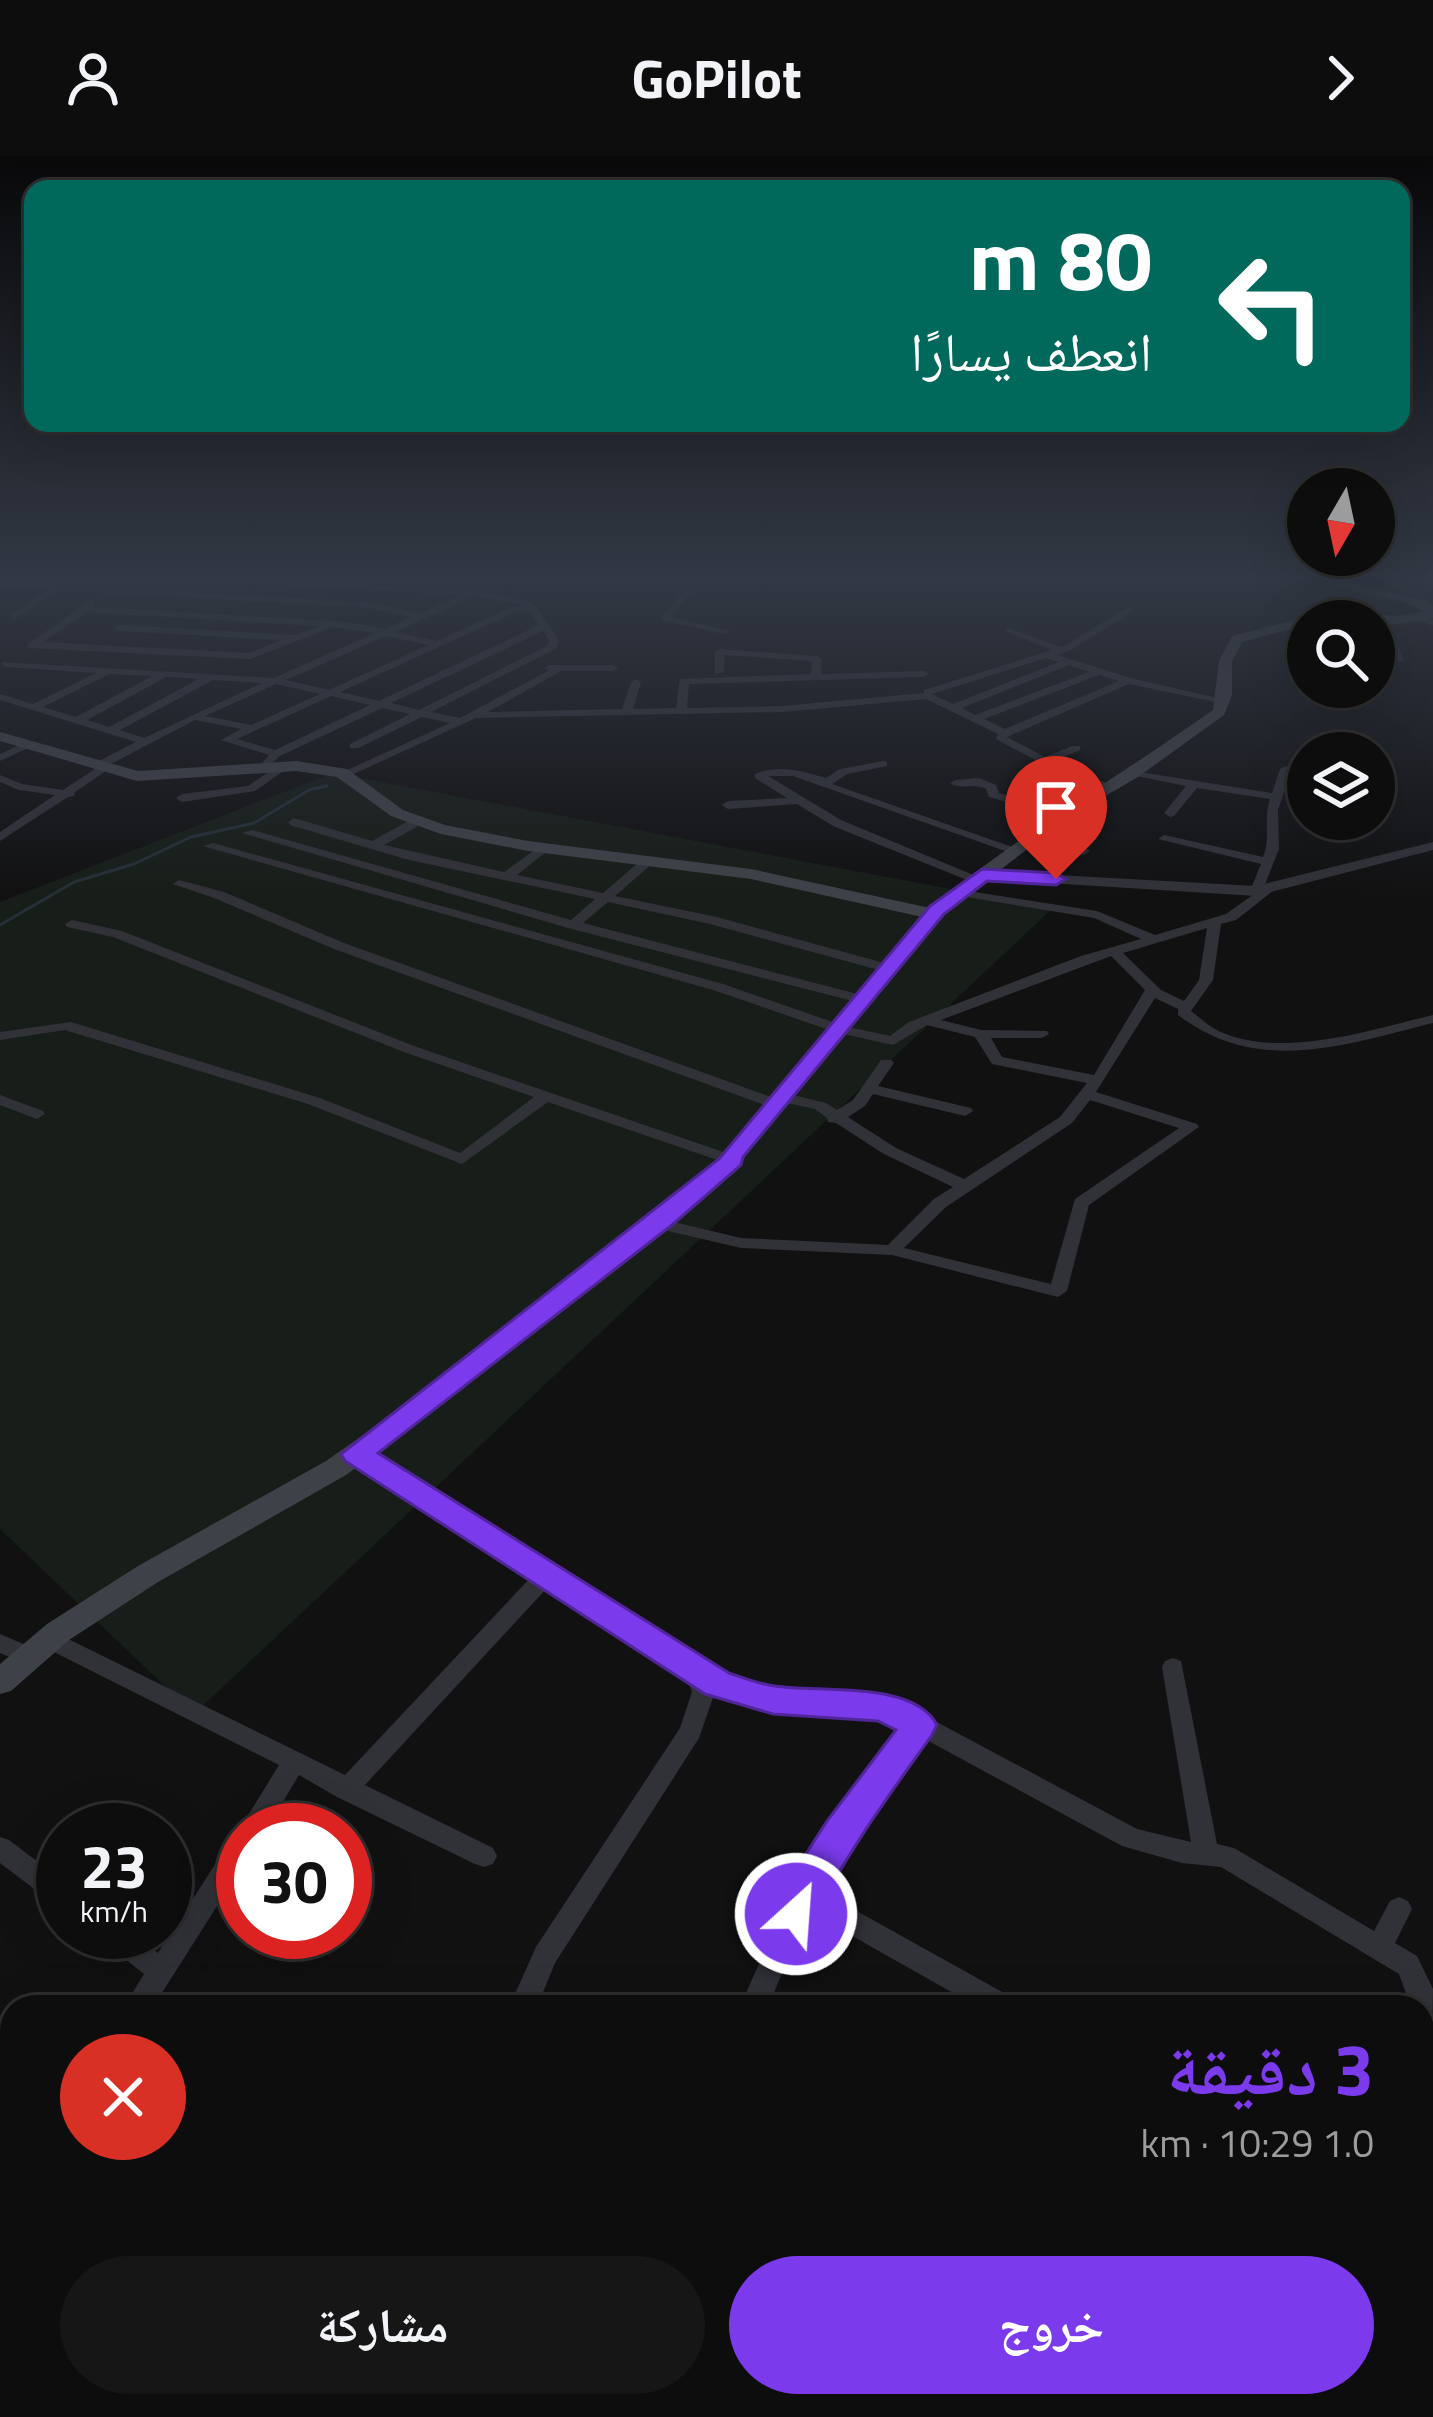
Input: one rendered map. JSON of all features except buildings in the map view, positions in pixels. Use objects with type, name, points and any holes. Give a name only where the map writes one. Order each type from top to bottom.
[{"type":"main road","points":[[0,1682],[27,1655],[148,1574],[356,1454],[657,1223],[732,1160],[730,1156],[934,914],[1063,814],[1190,736],[1225,701],[1223,685]]},
{"type":"main road","points":[[0,736],[101,766],[160,777],[274,763],[347,774],[344,778],[416,821],[543,848],[826,887],[934,914]]},
{"type":"street","points":[[34,707],[80,685]]},
{"type":"street","points":[[77,721],[147,685]]},
{"type":"street","points":[[110,731],[197,685]]},
{"type":"street","points":[[0,837],[143,741],[267,685]]},
{"type":"street","points":[[290,685],[461,722]]},
{"type":"street","points":[[274,763],[227,740],[351,685]]},
{"type":"street","points":[[182,798],[251,790],[274,763],[424,685]]},
{"type":"street","points":[[354,746],[478,685]]},
{"type":"street","points":[[347,774],[477,715],[531,685]]},
{"type":"street","points":[[627,710],[635,685]]},
{"type":"street","points":[[681,710],[684,685]]},
{"type":"street","points":[[730,710],[732,685]]},
{"type":"street","points":[[780,685],[782,710]]},
{"type":"street","points":[[825,685],[835,707]]},
{"type":"street","points":[[926,685],[928,694],[1005,733]]},
{"type":"street","points":[[477,715],[835,707],[928,694],[956,685]]},
{"type":"street","points":[[953,708],[1003,685]]},
{"type":"street","points":[[976,718],[1064,685]]},
{"type":"street","points":[[1107,786],[1098,787],[1000,737],[1121,685]]},
{"type":"street","points":[[1146,685],[1225,701]]},
{"type":"street","points":[[0,697],[143,741]]},
{"type":"street","points":[[194,717],[251,728]]},
{"type":"street","points":[[386,730],[423,740]]},
{"type":"street","points":[[0,758],[28,745]]},
{"type":"street","points":[[1044,761],[1076,748]]},
{"type":"street","points":[[883,764],[844,771],[823,785],[1019,846],[1084,851]]},
{"type":"street","points":[[209,846],[718,987],[893,1042],[914,1025],[1112,950],[1214,923],[1246,909],[1264,889],[1264,861],[1273,849],[1272,810],[1286,769]]},
{"type":"street","points":[[827,782],[796,773],[759,776],[862,835],[973,882],[1129,925],[1153,939]]},
{"type":"street","points":[[1132,774],[1278,797]]},
{"type":"street","points":[[956,783],[979,782],[992,787],[993,795],[1063,814]]},
{"type":"street","points":[[1170,813],[1195,783]]},
{"type":"street","points":[[3,784],[70,794]]},
{"type":"street","points":[[728,805],[796,801]]},
{"type":"street","points":[[373,846],[416,821]]},
{"type":"street","points":[[294,822],[506,878],[712,920],[890,969]]},
{"type":"street","points":[[248,833],[573,925],[864,1000]]},
{"type":"street","points":[[1164,839],[1264,861]]},
{"type":"street","points":[[973,882],[1264,889],[1433,846]]},
{"type":"street","points":[[506,878],[543,848]]},
{"type":"street","points":[[573,925],[649,860]]},
{"type":"street","points":[[179,884],[219,895],[339,946],[779,1101],[820,1106],[834,1119],[965,1186]]},
{"type":"street","points":[[1214,923],[1206,980],[1183,1012],[1220,1036],[1280,1048],[1433,1019]]},
{"type":"street","points":[[72,924],[117,934],[409,1049],[732,1160]]},
{"type":"street","points":[[1112,950],[1153,989],[1184,1006]]},
{"type":"street","points":[[892,1250],[933,1208],[1055,1130],[1092,1087],[1153,989]]},
{"type":"street","points":[[931,1022],[981,1034],[1042,1034]]},
{"type":"street","points":[[0,1036],[66,1025],[314,1101],[462,1159],[547,1095]]},
{"type":"street","points":[[657,1223],[741,1244],[892,1250],[1058,1291],[1081,1203],[1191,1127],[1092,1087],[998,1061],[981,1034]]},
{"type":"street","points":[[834,1119],[850,1112],[886,1063]]},
{"type":"street","points":[[869,1088],[965,1111]]},
{"type":"street","points":[[0,1100],[37,1114]]},
{"type":"street","points":[[356,1454],[718,1684],[788,1702],[883,1707],[1131,1838],[1158,1847],[1225,1856],[1408,1965],[1420,1982],[1422,1995]]},
{"type":"street","points":[[346,1790],[547,1574]]},
{"type":"street","points":[[48,1640],[484,1856]]},
{"type":"street","points":[[0,1643],[27,1655]]},
{"type":"street","points":[[528,1995],[545,1956],[691,1731],[704,1692],[695,1667]]},
{"type":"street","points":[[1173,1667],[1206,1853]]},
{"type":"street","points":[[759,1995],[802,1894],[920,1725]]},
{"type":"street","points":[[270,1803],[293,1764]]},
{"type":"street","points":[[0,1848],[36,1875]]},
{"type":"street","points":[[146,1995],[216,1883]]},
{"type":"street","points":[[802,1894],[982,1995]]},
{"type":"street","points":[[1379,1946],[1399,1909]]},
{"type":"street","points":[[145,1959],[162,1972]]},
{"type":"shaded area","points":[[333,773],[1053,908],[194,1714],[0,1529],[0,902]]},
{"type":"waterway","points":[[0,925],[74,882],[134,864],[191,837],[254,823],[309,790],[327,786]]},
{"type":"route","points":[[796,1914],[802,1894],[840,1832],[920,1725],[883,1707],[773,1700],[718,1684],[356,1454],[662,1220],[732,1160],[730,1156],[937,910],[982,875],[1056,879]]}]
